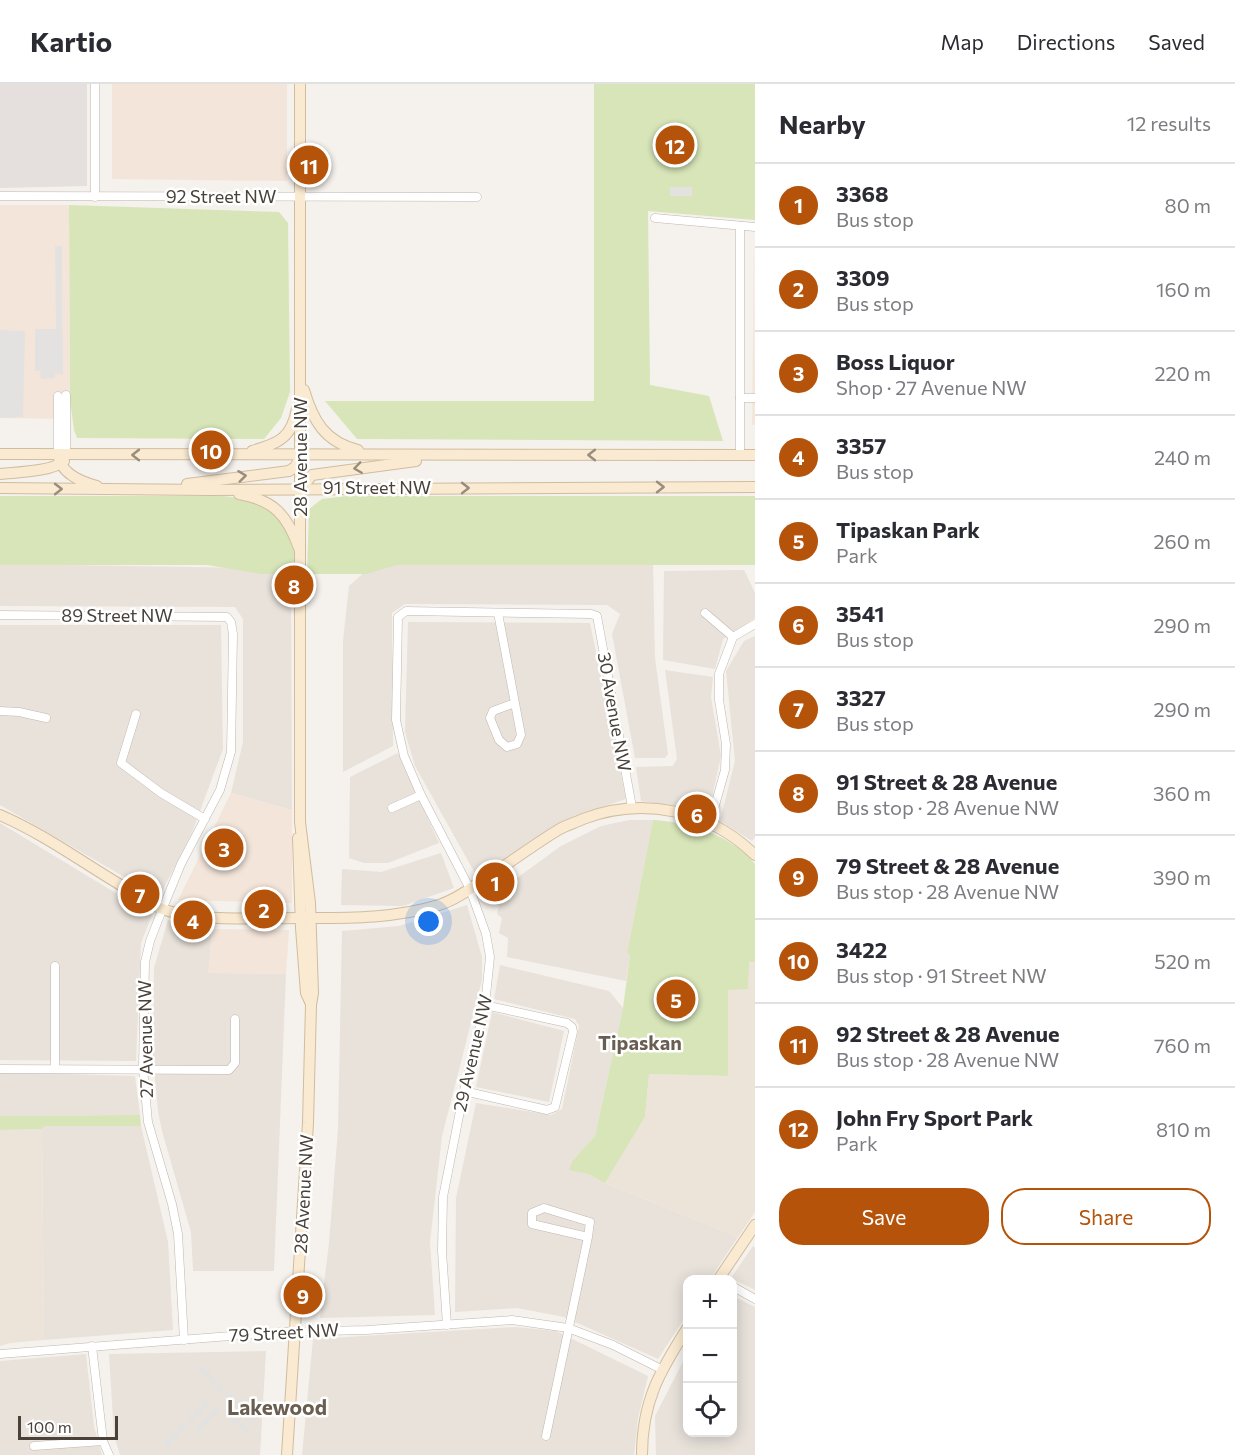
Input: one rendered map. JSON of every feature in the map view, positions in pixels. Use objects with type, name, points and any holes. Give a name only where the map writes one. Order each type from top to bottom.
[{"type":"street","points":[[95,196],[96,84]]},
{"type":"street","name":"28 Avenue NW","points":[[287,1455],[308,1123],[311,1005],[306,993],[306,918],[297,842],[301,830],[300,84]]},
{"type":"street","name":"92 Street NW","points":[[0,196],[477,197]]},
{"type":"street","points":[[655,218],[755,227]]},
{"type":"street","points":[[740,226],[740,455]]},
{"type":"street","points":[[241,455],[275,444],[289,433],[295,418],[301,378]]},
{"type":"street","points":[[301,378],[308,402],[329,438],[348,448],[376,455]]},
{"type":"street","points":[[62,396],[61,458],[73,476],[98,487],[130,489]]},
{"type":"street","points":[[740,398],[755,398]]},
{"type":"street","name":"91 Street NW","points":[[0,454],[61,458],[302,454],[755,455]]},
{"type":"street","points":[[164,489],[289,471],[302,454]]},
{"type":"street","points":[[301,489],[312,475],[417,460],[436,455]]},
{"type":"street","points":[[0,474],[46,468],[61,458]]},
{"type":"street","name":"91 Street NW","points":[[0,488],[209,490],[755,487]]},
{"type":"street","points":[[209,490],[248,495],[278,509],[290,526],[301,554]]},
{"type":"street","name":"29 Avenue NW","points":[[447,1325],[442,1251],[443,1197],[464,1091],[485,1005],[490,957],[486,934],[470,889],[421,795],[404,756],[396,720],[398,617],[406,611],[498,613]]},
{"type":"street","points":[[498,613],[515,703],[521,737],[517,744],[507,747],[499,741],[490,718],[493,711],[515,703]]},
{"type":"street","name":"30 Avenue NW","points":[[498,613],[591,614],[597,616],[632,807]]},
{"type":"street","points":[[705,613],[733,637]]},
{"type":"street","name":"89 Street NW","points":[[0,615],[227,617],[231,622]]},
{"type":"street","name":"27 Avenue NW","points":[[184,1340],[178,1234],[172,1204],[148,1122],[143,1068],[145,962],[150,941],[182,864],[220,790],[231,752],[233,634],[231,622]]},
{"type":"street","points":[[710,823],[725,770],[726,744],[719,700],[718,674],[733,637],[755,624]]},
{"type":"street","points":[[0,711],[19,712],[46,718]]},
{"type":"street","points":[[136,714],[121,763],[161,793],[205,819]]},
{"type":"street","points":[[393,808],[421,795]]},
{"type":"street","points":[[0,814],[53,842],[162,910],[223,918],[381,918],[443,904],[470,889],[561,828],[600,813],[632,807],[663,808],[689,814],[710,823],[751,850]]},
{"type":"street","points":[[55,966],[56,1069]]},
{"type":"street","points":[[464,1091],[552,1109],[555,1107],[573,1032],[572,1028],[567,1023],[485,1005]]},
{"type":"street","points":[[0,1069],[229,1070],[235,1063],[235,1019]]},
{"type":"street","points":[[546,1436],[588,1237],[590,1222],[544,1208],[532,1213],[532,1224],[588,1237]]},
{"type":"street","points":[[722,1275],[755,1226]]},
{"type":"street","points":[[737,1289],[755,1299]]},
{"type":"street","name":"79 Street NW","points":[[0,1354],[296,1332],[512,1320],[568,1328],[613,1345],[661,1369]]},
{"type":"street","points":[[642,1455],[645,1417],[652,1393],[661,1369],[686,1329]]},
{"type":"street","points":[[92,1346],[104,1441],[109,1455]]},
{"type":"street","points":[[34,1446],[104,1441]]},
{"type":"shaded area","points":[[0,84],[87,84],[87,186],[0,188]]},
{"type":"shaded area","points":[[112,84],[287,84],[287,181],[112,179]]},
{"type":"shaded area","points":[[670,187],[692,187],[692,196],[670,196]]},
{"type":"shaded area","points":[[0,205],[69,205],[70,419],[0,418]]},
{"type":"shaded area","points":[[754,241],[755,425],[752,425]]},
{"type":"shaded area","points":[[55,246],[62,246],[63,374],[55,374],[55,378],[41,379],[40,371],[35,371],[35,329],[56,329]]},
{"type":"shaded area","points":[[0,330],[25,331],[23,417],[0,418]]},
{"type":"shaded area","points":[[395,561],[653,563],[655,658],[668,754],[665,758],[635,758],[612,634],[620,614],[607,605],[405,604],[392,613],[393,746],[343,772],[343,641],[349,586],[367,570]]},
{"type":"shaded area","points":[[0,564],[260,568],[291,582],[292,810],[231,793],[243,742],[243,619],[235,607],[0,606]]},
{"type":"shaded area","points":[[744,570],[755,593],[755,618],[723,639],[715,669],[663,660],[664,571]]},
{"type":"shaded area","points":[[408,622],[590,623],[626,799],[596,809],[476,875],[415,766],[405,732]]},
{"type":"shaded area","points":[[0,625],[221,625],[223,749],[191,835],[159,897],[0,805]]},
{"type":"shaded area","points":[[755,636],[755,837],[752,841],[720,821],[735,761],[726,671],[744,641]]},
{"type":"shaded area","points":[[665,670],[713,677],[711,697],[721,756],[709,811],[641,801],[636,767],[673,766],[677,759]]},
{"type":"shaded area","points":[[398,753],[439,843],[388,863],[364,863],[349,858],[350,777]]},
{"type":"shaded area","points":[[231,793],[292,810],[292,903],[178,900]]},
{"type":"shaded area","points":[[629,820],[653,820],[627,953],[630,955],[626,981],[507,957],[508,938],[499,933],[502,918],[497,914],[499,905],[496,904],[499,891],[561,846],[601,826]]},
{"type":"shaded area","points":[[0,823],[152,915],[141,943],[136,1061],[0,1060]]},
{"type":"shaded area","points":[[441,853],[454,888],[403,906],[341,905],[342,869],[381,872]]},
{"type":"shaded area","points":[[467,905],[482,957],[482,980],[442,1136],[430,1242],[435,1315],[320,1318],[329,1243],[338,1129],[342,931],[399,926]]},
{"type":"shaded area","points":[[168,920],[212,929],[209,973],[286,974],[274,1271],[193,1271],[191,1232],[162,1131],[153,1057],[154,968]]},
{"type":"shaded area","points":[[212,929],[289,930],[286,974],[208,973]]},
{"type":"shaded area","points":[[749,962],[755,962],[755,1212],[738,1237],[605,1183],[645,1117],[649,1074],[728,1076],[728,989]]},
{"type":"shaded area","points":[[500,965],[609,991],[623,1008],[595,1136],[573,1160],[588,1174],[605,1183],[738,1237],[713,1275],[683,1275],[683,1320],[658,1359],[564,1317],[517,1308],[455,1312],[456,1198],[476,1103],[551,1115],[562,1109],[579,1026],[575,1019],[494,999]]},
{"type":"shaded area","points":[[492,1012],[564,1031],[549,1102],[476,1087]]},
{"type":"shaded area","points":[[0,1072],[135,1076],[140,1115],[0,1116]]},
{"type":"shaded area","points":[[45,1126],[141,1126],[168,1242],[173,1330],[44,1340],[42,1129]]},
{"type":"shaded area","points":[[42,1129],[44,1340],[0,1346],[0,1130]]},
{"type":"shaded area","points":[[753,1246],[755,1248],[755,1290],[737,1281],[737,1275],[733,1275]]},
{"type":"shaded area","points":[[737,1298],[755,1307],[755,1455],[656,1455],[655,1416],[683,1362],[683,1437],[737,1437]]},
{"type":"shaded area","points":[[516,1327],[556,1331],[648,1376],[638,1418],[634,1455],[302,1455],[313,1339]]},
{"type":"shaded area","points":[[266,1351],[260,1455],[120,1455],[114,1435],[109,1354]]},
{"type":"shaded area","points":[[86,1354],[94,1427],[102,1455],[0,1455],[0,1361]]},
{"type":"shaded area","points":[[201,1364],[224,1388],[220,1392],[197,1367]]},
{"type":"shaded area","points":[[228,1391],[256,1419],[252,1423],[224,1395]]},
{"type":"shaded area","points":[[207,1399],[211,1403],[191,1423],[187,1419]]},
{"type":"shaded area","points":[[216,1407],[220,1411],[200,1432],[196,1428]]},
{"type":"shaded area","points":[[228,1409],[250,1431],[246,1435],[224,1413]]},
{"type":"shaded area","points":[[183,1423],[187,1427],[165,1449],[161,1445]]},
{"type":"green space","points":[[594,84],[755,84],[755,220],[648,211],[650,385],[709,396],[723,441],[357,439],[325,401],[594,401]]},
{"type":"green space","points":[[69,205],[279,212],[288,223],[290,392],[281,418],[264,439],[77,438],[70,400]]},
{"type":"green space","points":[[0,496],[223,496],[240,498],[268,509],[278,517],[292,541],[296,574],[262,574],[207,565],[0,565]]},
{"type":"green space","points":[[347,496],[755,496],[755,565],[397,565],[366,574],[307,574],[309,509],[322,499]]},
{"type":"green space","points":[[653,820],[695,827],[722,838],[734,845],[755,864],[755,962],[749,962],[748,989],[728,990],[728,1076],[649,1074],[645,1117],[605,1183],[588,1174],[569,1170],[573,1160],[595,1136],[623,1008],[630,955],[627,953]]},
{"type":"green space","points":[[140,1115],[141,1126],[45,1126],[42,1129],[0,1130],[0,1116]]},
{"type":"place","name":"John Fry Sport Park","points":[[675,145]]},
{"type":"place","name":"92 Street & 28 Avenue","points":[[309,165]]},
{"type":"place","name":"3422","points":[[211,450]]},
{"type":"place","name":"91 Street & 28 Avenue","points":[[294,585]]},
{"type":"place","name":"3541","points":[[697,814]]},
{"type":"place","name":"Boss Liquor","points":[[224,848]]},
{"type":"place","name":"3368","points":[[495,882]]},
{"type":"place","name":"3327","points":[[140,894]]},
{"type":"place","name":"3309","points":[[264,909]]},
{"type":"place","name":"3357","points":[[193,920]]},
{"type":"place","name":"Tipaskan Park","points":[[676,999]]},
{"type":"place","name":"79 Street & 28 Avenue","points":[[303,1295]]},
{"type":"district","name":"Tipaskan","points":[[640,1043]]},
{"type":"district","name":"Lakewood","points":[[277,1408]]}]
